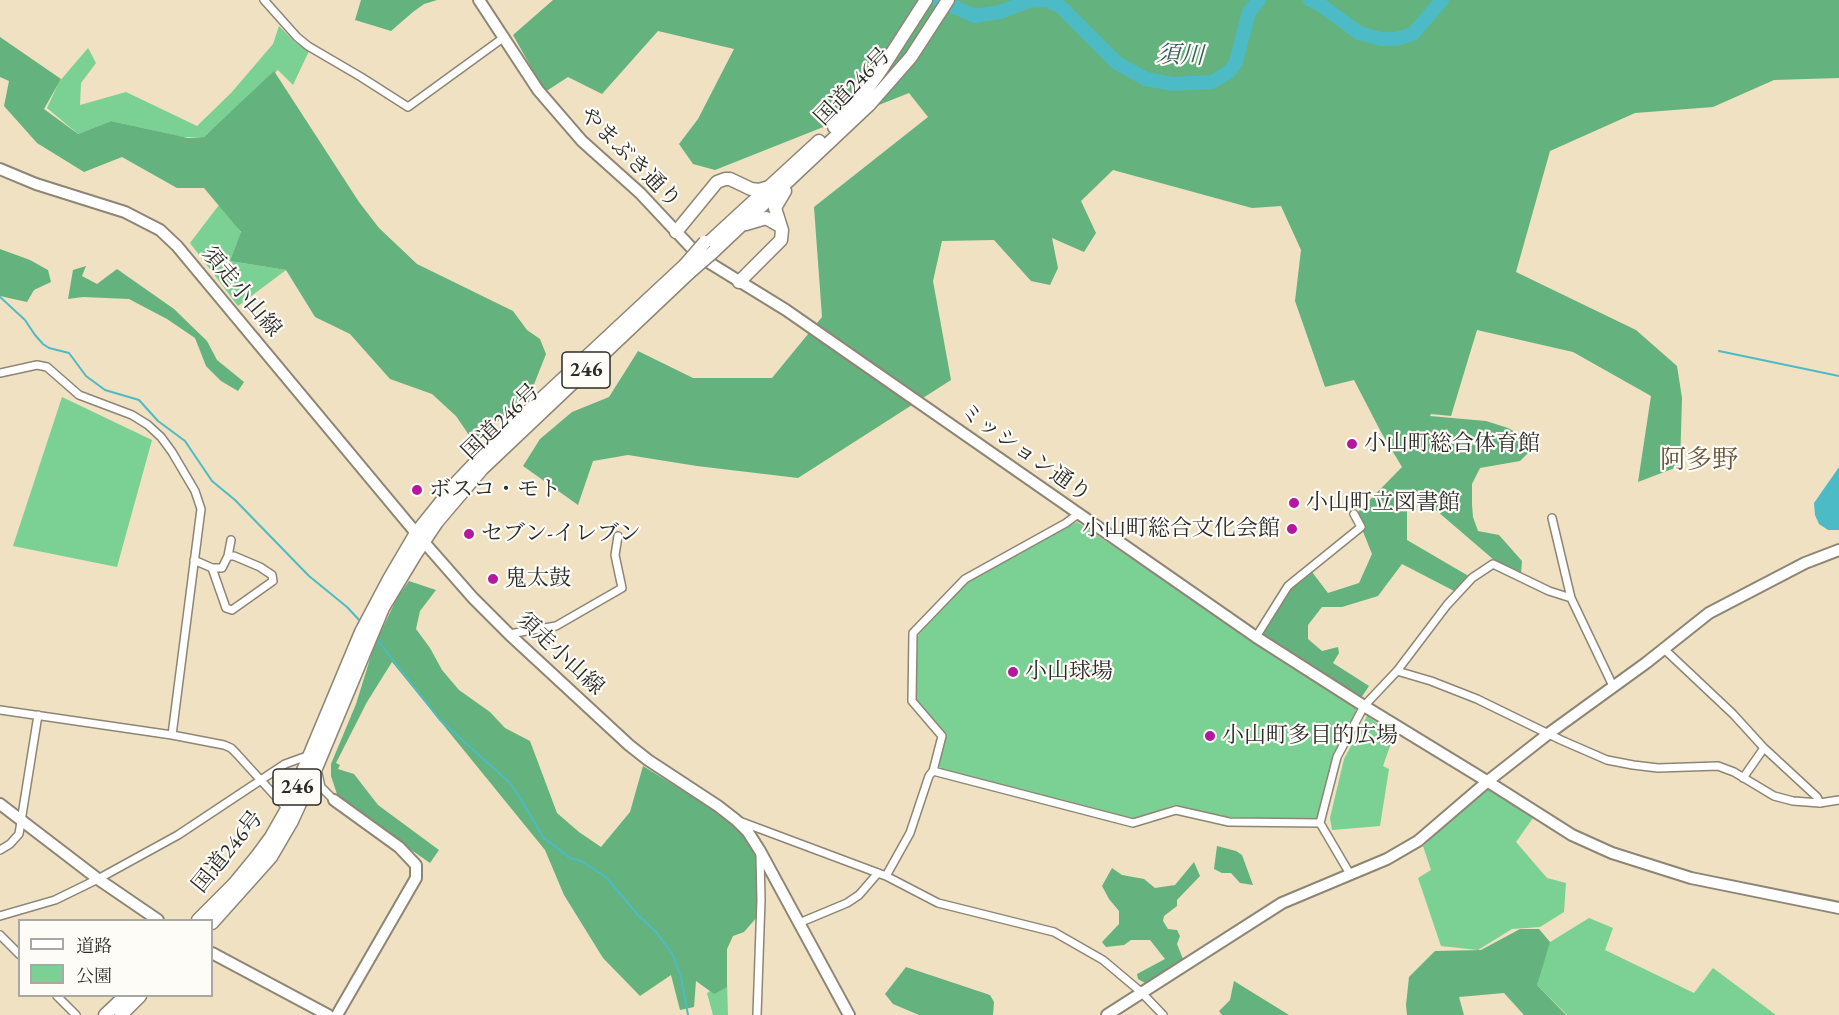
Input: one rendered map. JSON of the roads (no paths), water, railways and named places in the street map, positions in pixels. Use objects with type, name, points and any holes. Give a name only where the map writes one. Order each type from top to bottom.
[{"type":"highway","name":"国道246号","points":[[200,919],[234,884],[271,837],[287,809],[378,607],[457,482],[495,442],[688,268],[770,186],[842,119],[858,102],[881,70],[926,0]]},
{"type":"highway","name":"国道246号","points":[[708,246],[741,225],[869,105],[911,57],[948,0]]},
{"type":"highway","points":[[739,282],[781,240],[782,234],[775,211],[776,204],[798,171]]},
{"type":"highway","points":[[676,232],[717,182],[725,179],[759,190],[770,186]]},
{"type":"highway","points":[[708,246],[741,205],[745,193],[738,182]]},
{"type":"highway","points":[[741,225],[766,218],[780,226]]},
{"type":"highway","name":"国道246号","points":[[213,922],[271,857],[292,821],[317,766],[366,634]]},
{"type":"highway","points":[[105,1015],[124,997]]},
{"type":"highway","points":[[121,1015],[139,997]]},
{"type":"street","points":[[264,0],[308,46],[408,107],[503,38]]},
{"type":"street","name":"やまぶき通り","points":[[479,0],[537,90],[582,141],[640,193],[700,257],[786,310]]},
{"type":"street","name":"須走小山線","points":[[0,169],[36,184],[125,212],[159,230],[192,261],[420,538],[473,598],[629,745],[718,806],[748,832],[849,1015]]},
{"type":"street","name":"ミッション通り","points":[[786,310],[1256,636],[1572,835],[1612,853],[1691,878],[1839,908]]},
{"type":"street","points":[[0,373],[37,365],[46,367],[79,395],[132,415],[161,437],[195,491],[201,508],[172,735]]},
{"type":"street","points":[[886,876],[910,833],[929,776],[933,771],[942,736],[912,701],[913,633],[965,579],[1066,523],[1078,514]]},
{"type":"street","points":[[1256,636],[1288,586],[1361,527],[1354,514]]},
{"type":"street","points":[[1552,518],[1571,598],[1613,686]]},
{"type":"street","points":[[509,634],[556,626],[622,588],[615,555],[618,536]]},
{"type":"street","points":[[194,560],[212,568],[222,567],[228,556],[231,540]]},
{"type":"street","points":[[1107,1015],[1282,903],[1387,859],[1418,842],[1488,781],[1709,613],[1805,563],[1839,550]]},
{"type":"street","points":[[212,568],[226,608],[232,610],[273,581],[272,575],[260,567],[234,556],[228,556]]},
{"type":"street","points":[[1350,874],[1320,823],[1337,757],[1364,706],[1397,671],[1453,599],[1472,578],[1492,564],[1549,591],[1571,598]]},
{"type":"street","points":[[1664,648],[1733,714],[1764,748],[1817,797],[1820,803]]},
{"type":"street","points":[[1397,671],[1477,699],[1548,734],[1616,761],[1658,768],[1718,766],[1734,772],[1774,796],[1793,801],[1820,803],[1839,800]]},
{"type":"street","points":[[0,710],[218,743],[231,748],[287,809]]},
{"type":"street","points":[[0,850],[10,844],[19,834],[38,715]]},
{"type":"street","points":[[1743,778],[1764,748]]},
{"type":"street","points":[[0,916],[55,900],[98,879],[178,835],[285,764],[310,754]]},
{"type":"street","points":[[317,766],[321,787],[334,800],[399,847],[416,866],[416,878],[338,1015]]},
{"type":"street","points":[[933,771],[1133,823],[1176,810],[1229,822],[1320,823]]},
{"type":"street","points":[[0,804],[98,879],[155,919]]},
{"type":"street","points":[[736,820],[886,876],[938,903],[1054,932],[1103,960],[1142,992],[1163,1015]]},
{"type":"street","points":[[757,1015],[762,900],[760,851]]},
{"type":"street","points":[[799,923],[847,903],[859,895],[878,873]]},
{"type":"street","points":[[0,935],[18,953]]},
{"type":"street","points":[[213,954],[328,1015]]},
{"type":"street","points":[[58,997],[76,1015]]},
{"type":"water","points":[[1839,467],[1839,530],[1828,530],[1819,524],[1815,515],[1814,503]]},
{"type":"waterway","name":"須川","points":[[938,0],[975,16],[1000,12],[1029,1],[1046,0],[1061,7],[1117,63],[1146,79],[1173,84],[1212,82],[1229,72],[1236,62],[1249,12],[1259,0]]},
{"type":"waterway","name":"須川","points":[[1310,0],[1318,3],[1359,33],[1381,39],[1396,39],[1413,34],[1442,0]]},
{"type":"waterway","points":[[0,297],[25,320],[43,344],[49,348],[69,353],[86,376],[105,390],[139,400],[158,421],[185,441],[212,481],[235,500],[309,576],[347,607],[361,622]]},
{"type":"waterway","points":[[1719,351],[1839,376]]},
{"type":"waterway","points":[[375,637],[440,720],[509,782],[543,837],[570,858],[581,861],[606,877],[638,915],[657,933],[673,955],[681,977],[688,1015]]},
{"type":"place","name":"小山町総合体育館","points":[[1352,444]]},
{"type":"place","name":"ボスコ・モト","points":[[417,490]]},
{"type":"place","name":"小山町立図書館","points":[[1294,503]]},
{"type":"place","name":"小山町総合文化会館","points":[[1292,529]]},
{"type":"place","name":"セブン-イレブン","points":[[469,534]]},
{"type":"place","name":"鬼太鼓","points":[[493,579]]},
{"type":"place","name":"小山球場","points":[[1013,672]]},
{"type":"place","name":"小山町多目的広場","points":[[1210,736]]},
{"type":"district","name":"阿多野","points":[[1699,461]]}]
